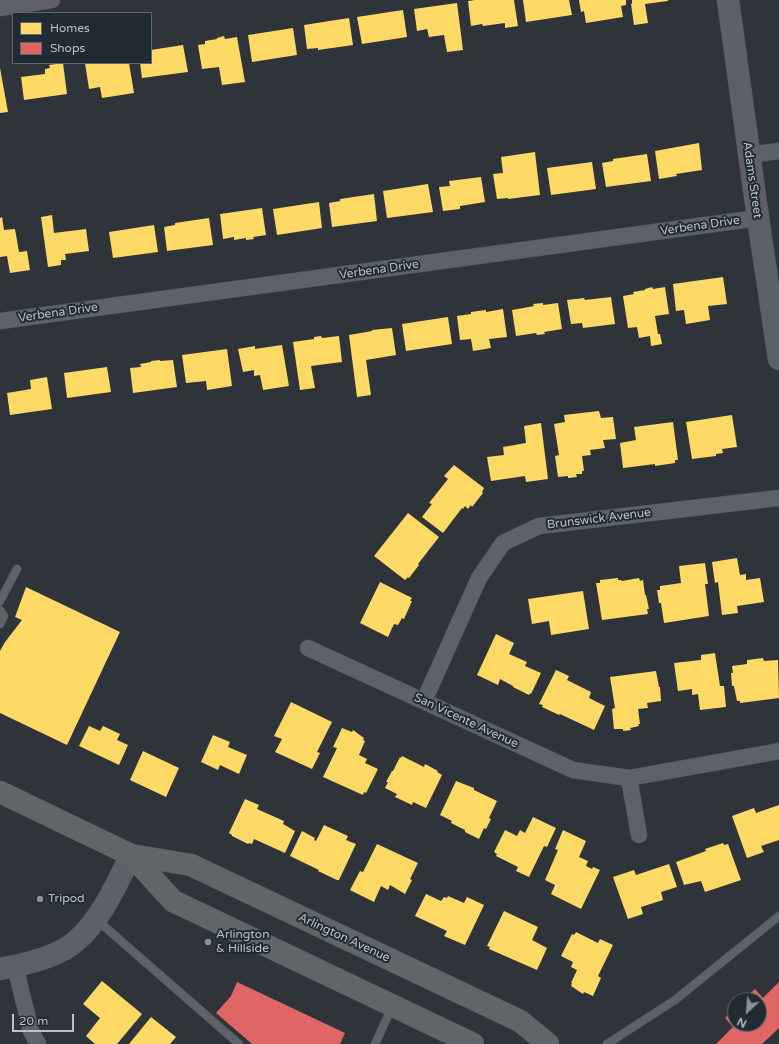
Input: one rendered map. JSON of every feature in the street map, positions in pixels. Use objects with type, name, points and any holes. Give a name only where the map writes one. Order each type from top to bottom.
[{"type":"main road","name":"Adams Street","points":[[728,0],[779,359]]},
{"type":"main road","name":"Arlington Avenue","points":[[0,792],[131,856],[191,865],[520,1021],[548,1044]]},
{"type":"main road","name":"Arlington Avenue","points":[[131,856],[174,901],[473,1044]]},
{"type":"main road","points":[[8,967],[55,954],[74,943],[108,900],[131,856]]},
{"type":"street","points":[[0,8],[52,0]]},
{"type":"street","points":[[749,155],[779,151]]},
{"type":"street","name":"Verbena Drive","points":[[0,321],[758,218]]},
{"type":"street","name":"Brunswick Avenue","points":[[424,701],[479,578],[503,542],[539,526],[779,498]]},
{"type":"street","name":"San Vicente Avenue","points":[[308,648],[573,770],[629,778],[779,751]]},
{"type":"street","points":[[629,778],[639,835]]},
{"type":"street","points":[[8,967],[31,1031],[38,1044]]},
{"type":"lane","points":[[0,602],[17,569]]},
{"type":"lane","points":[[0,610],[4,616],[0,624]]},
{"type":"lane","points":[[607,1044],[675,1000],[779,916]]},
{"type":"lane","points":[[95,918],[239,1044]]},
{"type":"lane","points":[[374,1044],[392,1006]]},
{"type":"building: Homes","points":[[514,0],[518,26],[505,28],[505,23],[471,26],[468,1]]},
{"type":"building: Homes","points":[[523,0],[569,0],[572,15],[526,22]]},
{"type":"building: Homes","points":[[579,0],[626,0],[626,5],[621,6],[623,17],[586,23],[584,11],[581,12]]},
{"type":"building: Homes","points":[[632,0],[668,1],[645,4],[648,23],[634,25],[631,4]]},
{"type":"building: Homes","points":[[457,3],[463,50],[447,52],[444,35],[429,37],[427,29],[417,31],[414,9]]},
{"type":"building: Homes","points":[[403,10],[407,37],[362,44],[357,17]]},
{"type":"building: Homes","points":[[349,18],[353,45],[318,50],[318,48],[307,49],[304,25]]},
{"type":"building: Homes","points":[[293,28],[297,55],[252,62],[248,35]]},
{"type":"building: Homes","points":[[224,36],[225,39],[237,37],[245,82],[222,85],[219,67],[202,69],[198,45],[205,44],[205,41]]},
{"type":"building: Homes","points":[[183,45],[188,72],[142,78],[140,64],[152,64],[152,50]]},
{"type":"building: Homes","points":[[63,64],[67,94],[24,100],[21,77],[45,74],[45,69],[50,68],[49,65]]},
{"type":"building: Homes","points":[[85,64],[129,64],[134,93],[102,98],[100,87],[89,89]]},
{"type":"building: Homes","points":[[0,68],[8,112],[0,113]]},
{"type":"building: Homes","points":[[699,143],[702,170],[676,174],[677,176],[659,179],[655,151]]},
{"type":"building: Homes","points":[[535,152],[540,195],[497,199],[493,174],[503,173],[501,157]]},
{"type":"building: Homes","points":[[647,154],[651,181],[606,187],[602,163],[613,161],[613,159]]},
{"type":"building: Homes","points":[[592,162],[596,189],[551,195],[547,168]]},
{"type":"building: Homes","points":[[481,177],[485,202],[460,206],[460,209],[443,211],[439,187],[450,186],[449,181]]},
{"type":"building: Homes","points":[[428,184],[433,212],[387,218],[383,191]]},
{"type":"building: Homes","points":[[374,194],[377,221],[332,227],[329,203],[340,201],[340,199]]},
{"type":"building: Homes","points":[[319,202],[322,228],[277,235],[273,209]]},
{"type":"building: Homes","points":[[262,208],[266,235],[253,237],[254,239],[246,240],[246,238],[234,240],[234,237],[223,239],[220,214]]},
{"type":"building: Homes","points":[[52,215],[54,233],[86,229],[89,251],[65,254],[66,260],[61,260],[61,265],[48,267],[41,217]]},
{"type":"building: Homes","points":[[2,217],[4,230],[15,229],[19,252],[27,251],[30,270],[10,273],[7,256],[0,257],[0,218]]},
{"type":"building: Homes","points":[[209,218],[213,245],[167,251],[164,227],[175,225],[175,223]]},
{"type":"building: Homes","points":[[154,225],[158,252],[113,258],[109,232]]},
{"type":"building: Homes","points":[[723,277],[727,304],[708,306],[710,320],[686,324],[684,310],[676,311],[673,284]]},
{"type":"building: Homes","points":[[652,287],[653,289],[665,287],[669,314],[655,316],[658,334],[660,334],[662,344],[651,346],[650,336],[639,338],[637,327],[628,328],[623,296],[634,294],[633,292]]},
{"type":"building: Homes","points":[[611,297],[615,324],[583,328],[582,323],[571,324],[567,300],[584,298],[585,300]]},
{"type":"building: Homes","points":[[543,303],[543,305],[558,303],[562,329],[544,332],[545,334],[537,335],[536,333],[516,336],[512,310],[534,306],[533,304]]},
{"type":"building: Homes","points":[[503,309],[507,337],[489,339],[491,348],[473,351],[471,339],[460,340],[457,316],[471,314],[471,312],[486,310],[486,312]]},
{"type":"building: Homes","points":[[448,317],[452,344],[406,351],[402,324]]},
{"type":"building: Homes","points":[[392,328],[396,355],[366,360],[371,395],[357,397],[349,335],[372,330]]},
{"type":"building: Homes","points":[[321,336],[322,338],[339,336],[342,362],[311,366],[315,388],[300,390],[293,342],[314,339],[314,337]]},
{"type":"building: Homes","points":[[282,345],[289,386],[263,390],[260,375],[254,376],[254,370],[243,372],[238,349],[255,346],[255,349]]},
{"type":"building: Homes","points":[[227,349],[232,386],[207,390],[206,381],[186,383],[182,355]]},
{"type":"building: Homes","points":[[160,360],[173,360],[177,387],[133,393],[130,368],[141,367],[140,364]]},
{"type":"building: Homes","points":[[107,367],[111,392],[67,398],[64,373]]},
{"type":"building: Homes","points":[[47,377],[52,409],[10,415],[7,393],[31,389],[30,380]]},
{"type":"building: Homes","points":[[599,411],[601,418],[613,417],[616,439],[603,440],[605,448],[590,450],[591,455],[582,456],[584,471],[582,471],[582,474],[576,474],[577,477],[558,477],[555,456],[559,455],[554,424],[565,422],[564,415]]},
{"type":"building: Homes","points":[[732,415],[737,447],[722,449],[723,453],[716,454],[716,456],[692,459],[686,422]]},
{"type":"building: Homes","points":[[673,422],[678,460],[675,460],[675,463],[623,468],[620,443],[636,440],[634,427]]},
{"type":"building: Homes","points":[[541,423],[548,479],[526,482],[525,476],[491,481],[487,457],[504,455],[503,447],[526,443],[524,426]]},
{"type":"building: Homes","points":[[454,465],[484,488],[483,493],[472,507],[471,505],[468,509],[465,506],[463,509],[462,508],[443,533],[422,517],[432,504],[429,503],[448,479],[444,476]]},
{"type":"building: Homes","points":[[408,513],[439,537],[409,578],[408,577],[405,580],[374,556]]},
{"type":"building: Homes","points":[[737,558],[740,575],[746,574],[746,580],[760,578],[764,602],[737,606],[738,613],[722,615],[718,582],[715,583],[712,562]]},
{"type":"building: Homes","points":[[705,563],[708,584],[705,584],[709,616],[664,623],[661,603],[659,603],[657,590],[660,590],[660,586],[681,583],[679,566]]},
{"type":"building: Homes","points":[[618,578],[618,580],[622,581],[639,578],[640,581],[643,580],[649,609],[647,609],[648,614],[602,620],[596,583],[600,583],[600,580]]},
{"type":"building: Homes","points":[[380,582],[412,598],[404,619],[402,618],[398,625],[394,624],[388,637],[360,623]]},
{"type":"building: Homes","points":[[26,587],[120,632],[67,745],[0,713],[0,651],[22,620],[15,617]]},
{"type":"building: Homes","points":[[583,591],[589,629],[551,635],[549,621],[532,624],[528,599]]},
{"type":"building: Homes","points":[[496,634],[514,643],[509,654],[527,662],[525,666],[541,673],[531,694],[530,693],[529,695],[500,679],[498,685],[477,675]]},
{"type":"building: Homes","points":[[715,653],[720,686],[724,686],[726,707],[700,710],[698,694],[692,695],[692,689],[678,691],[674,663],[701,660],[701,655]]},
{"type":"building: Homes","points":[[763,658],[764,661],[778,660],[779,698],[740,703],[740,701],[737,701],[734,686],[732,686],[732,666],[747,664],[747,660]]},
{"type":"building: Homes","points":[[556,670],[569,676],[567,680],[591,692],[589,698],[605,706],[594,730],[542,707],[543,705],[539,704]]},
{"type":"building: Homes","points":[[656,671],[660,687],[661,701],[647,703],[648,708],[638,709],[639,726],[630,728],[631,730],[623,731],[623,729],[614,729],[612,709],[615,708],[610,677]]},
{"type":"building: Homes","points":[[291,702],[332,722],[317,752],[320,753],[312,769],[275,752],[282,739],[274,736]]},
{"type":"building: Homes","points":[[89,726],[100,731],[103,726],[120,734],[117,740],[128,745],[119,765],[79,746]]},
{"type":"building: Homes","points":[[342,728],[352,732],[353,730],[364,738],[363,740],[365,741],[359,755],[367,759],[365,763],[378,769],[366,793],[364,792],[363,795],[323,777],[337,748],[333,747]]},
{"type":"building: Homes","points":[[213,735],[230,742],[228,747],[247,755],[239,774],[220,765],[218,770],[201,762]]},
{"type":"building: Homes","points":[[143,751],[179,768],[166,797],[130,780]]},
{"type":"building: Homes","points":[[402,756],[424,767],[425,764],[442,775],[426,808],[413,802],[412,805],[395,797],[397,794],[385,788],[388,782],[386,782]]},
{"type":"building: Homes","points":[[456,781],[474,788],[474,790],[497,801],[489,818],[491,819],[486,829],[484,828],[479,839],[465,832],[465,830],[451,823],[452,821],[440,815]]},
{"type":"building: Homes","points":[[245,799],[259,805],[257,809],[284,821],[283,824],[295,831],[285,853],[254,839],[252,844],[248,844],[229,833]]},
{"type":"building: Homes","points":[[779,805],[779,840],[761,846],[764,852],[747,858],[732,816],[754,808],[756,813]]},
{"type":"building: Homes","points":[[533,817],[556,828],[547,847],[544,846],[529,877],[516,871],[518,867],[496,856],[497,854],[494,852],[505,830],[517,836],[520,830],[525,833]]},
{"type":"building: Homes","points":[[324,825],[348,836],[346,840],[356,844],[339,880],[290,856],[302,831],[315,838],[314,840],[316,841]]},
{"type":"building: Homes","points":[[563,830],[586,841],[579,857],[588,861],[586,866],[592,869],[593,867],[600,870],[581,909],[551,894],[555,885],[545,880],[558,850],[555,849]]},
{"type":"building: Homes","points":[[723,843],[724,845],[728,844],[741,880],[705,892],[701,881],[684,885],[676,862]]},
{"type":"building: Homes","points":[[377,844],[418,863],[405,894],[390,885],[388,890],[381,886],[374,902],[350,890],[360,871],[363,872]]},
{"type":"building: Homes","points":[[669,864],[677,887],[661,892],[663,900],[641,907],[643,914],[628,919],[613,877],[634,870],[636,875]]},
{"type":"building: Homes","points":[[426,894],[441,901],[444,897],[447,898],[448,896],[464,903],[467,897],[484,905],[465,945],[444,936],[447,931],[415,916]]},
{"type":"building: Homes","points":[[504,911],[538,927],[532,940],[547,948],[537,970],[489,949],[490,947],[487,946]]},
{"type":"building: Homes","points":[[576,932],[598,943],[600,939],[613,945],[598,976],[601,978],[593,996],[584,992],[583,994],[571,986],[577,970],[571,967],[573,962],[561,956],[572,934],[574,935]]},
{"type":"building: Homes","points":[[102,981],[142,1014],[117,1044],[95,1044],[86,1036],[100,1018],[83,1004]]},
{"type":"building: Homes","points":[[151,1017],[176,1037],[170,1044],[129,1044]]},
{"type":"building: Shops","points":[[237,982],[345,1033],[340,1044],[252,1044],[216,1013],[231,996]]},
{"type":"building: Shops","points":[[779,982],[779,1028],[762,1044],[716,1044],[728,1032],[767,1032],[767,994]]},
{"type":"place","name":"Tripod","points":[[40,899]]},
{"type":"place","name":"Arlington & Hillside","points":[[208,942]]}]
